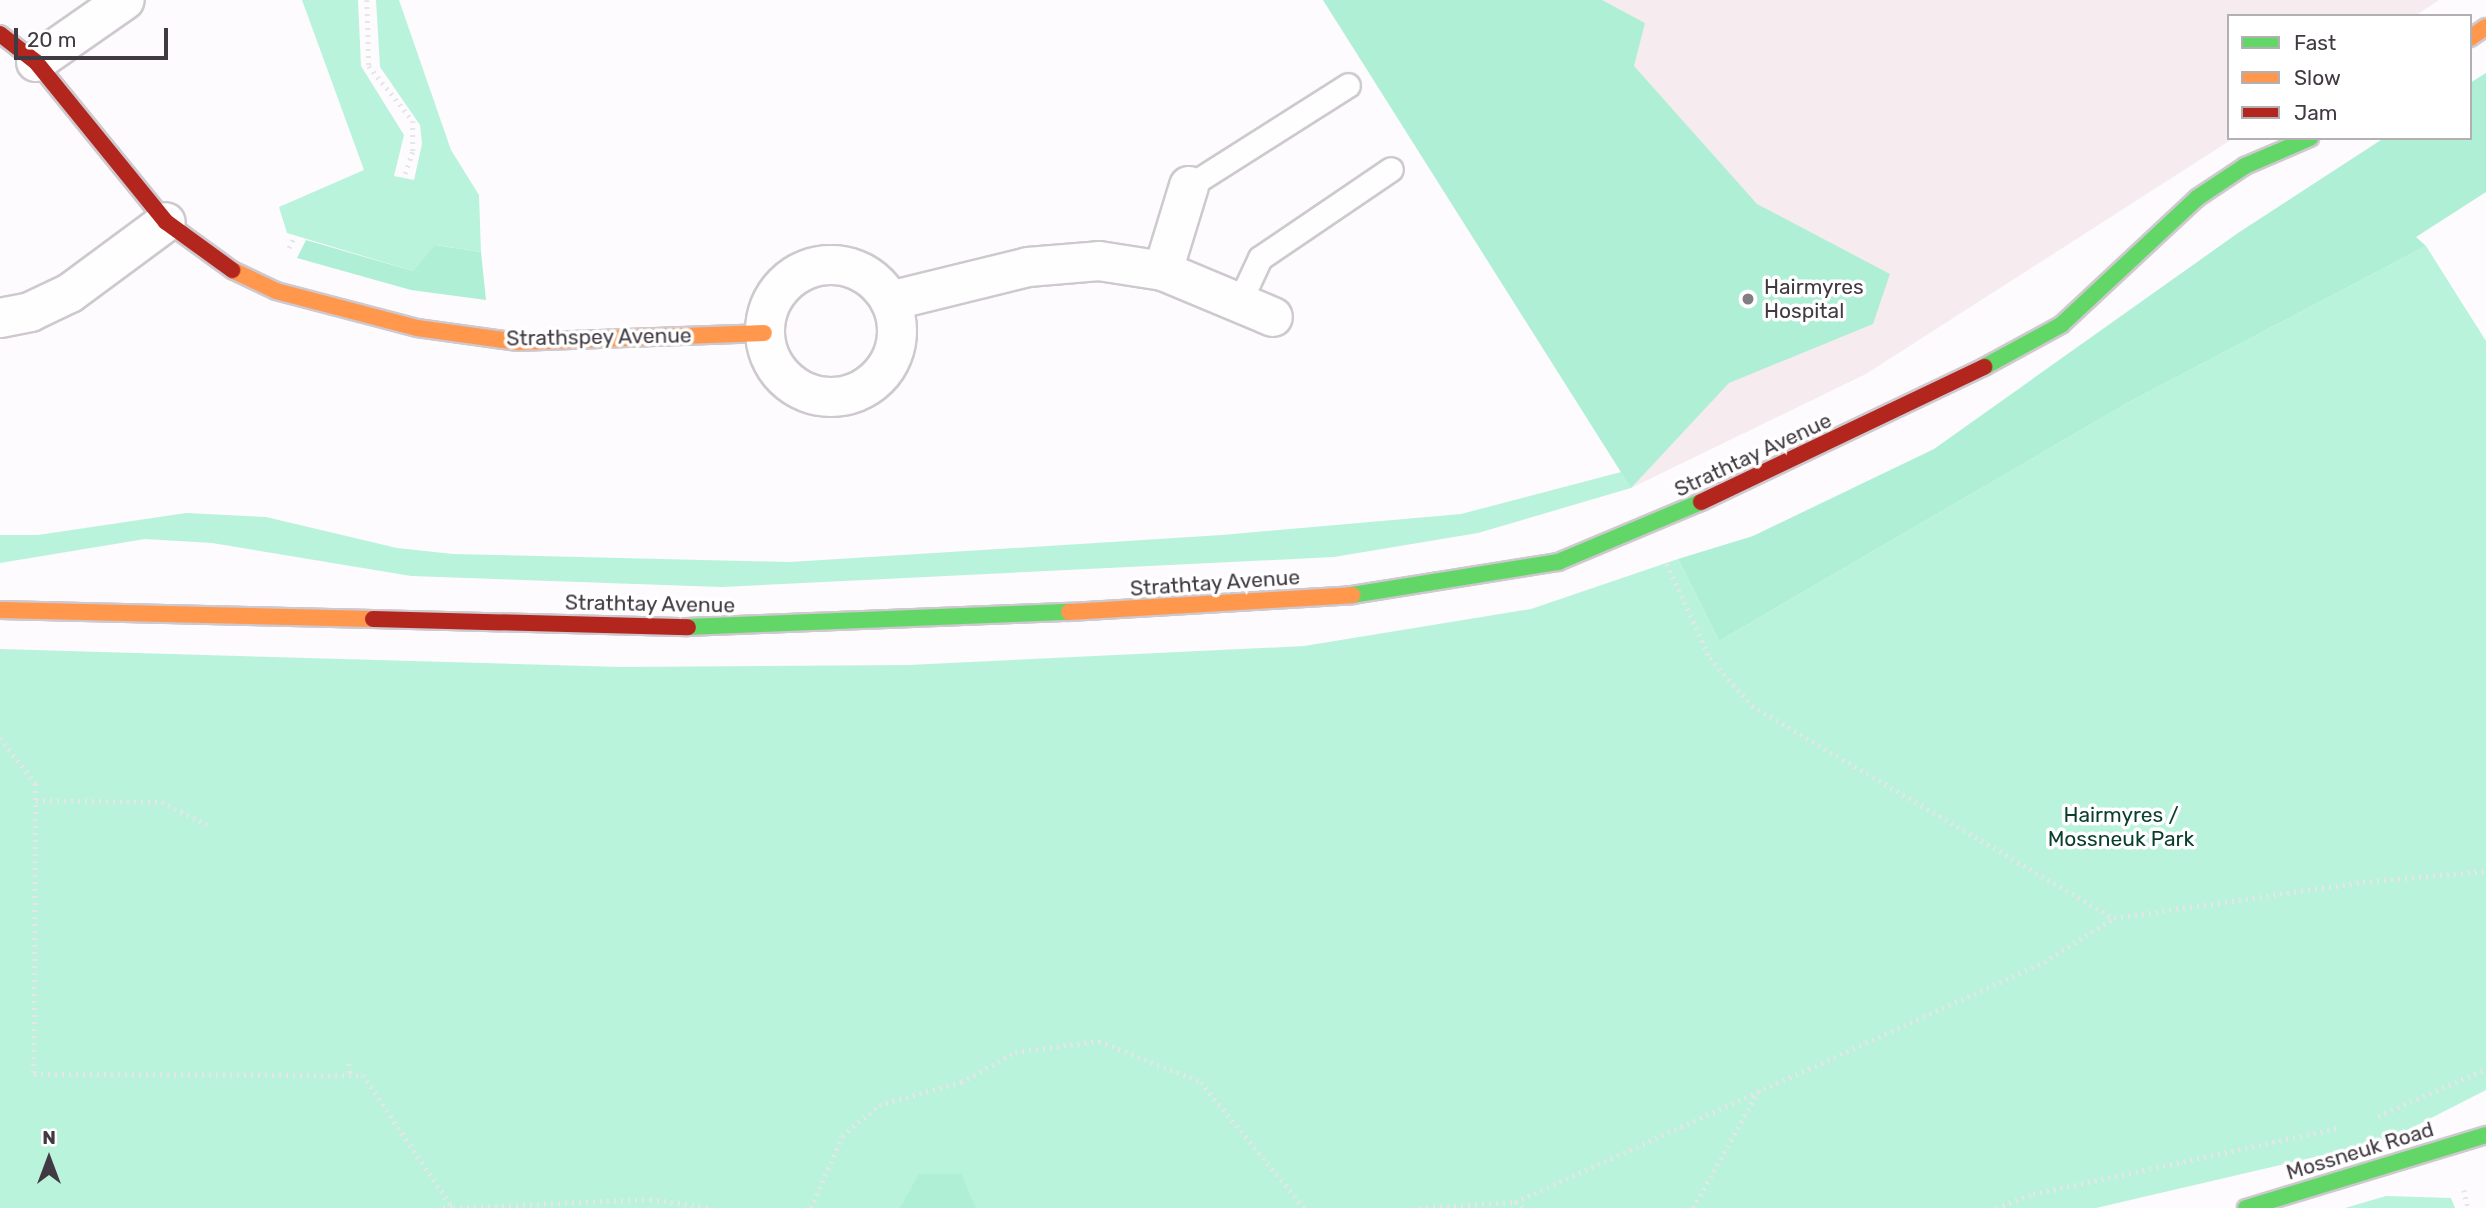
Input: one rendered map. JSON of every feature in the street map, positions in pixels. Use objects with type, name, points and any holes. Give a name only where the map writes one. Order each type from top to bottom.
[{"type":"street","points":[[36,62],[125,0]]},
{"type":"street","name":"Strathspey Avenue","points":[[0,34],[36,62],[166,222],[216,263],[276,291],[417,328],[518,341],[764,333]]},
{"type":"street","name":"Strathtay Avenue","points":[[0,610],[724,628],[1168,608],[1374,593],[1558,562],[1780,469],[1922,395],[2031,346],[2061,325],[2197,198],[2245,166],[2305,140]]},
{"type":"street","points":[[1163,271],[1189,187]]},
{"type":"street","points":[[0,318],[30,312],[70,293],[166,222]]},
{"type":"street","points":[[890,301],[1028,267],[1099,261],[1163,271],[1238,305],[1273,317]]},
{"type":"street","points":[[815,266],[859,270],[890,301],[896,343],[889,364],[858,392],[836,397],[795,387],[779,373],[764,333],[778,291],[815,266]]},
{"type":"street","name":"Mossneuk Road","points":[[2246,1208],[2486,1135]]},
{"type":"lane","points":[[1189,187],[1348,85]]},
{"type":"lane","points":[[1238,305],[1260,258],[1391,169]]},
{"type":"path","points":[[367,0],[369,66],[413,121],[413,152],[404,178]]},
{"type":"path","points":[[1650,525],[1710,659],[1752,706],[2114,918]]},
{"type":"path","points":[[0,738],[36,783],[34,1074],[362,1075],[453,1207]]},
{"type":"path","points":[[36,800],[162,802],[208,825]]},
{"type":"path","points":[[1419,1208],[1515,1202],[1760,1088],[2043,962],[2114,918],[2363,882],[2486,871]]},
{"type":"path","points":[[811,1208],[842,1136],[879,1105],[961,1082],[1015,1052],[1099,1041],[1201,1082],[1304,1208]]},
{"type":"path","points":[[348,1064],[350,1075]]},
{"type":"path","points":[[2375,1117],[2486,1069]]},
{"type":"path","points":[[1693,1208],[1760,1088]]},
{"type":"path","points":[[1996,1208],[2033,1194],[2349,1126]]},
{"type":"path","points":[[443,1208],[650,1199],[711,1208]]},
{"type":"path","points":[[1515,1202],[1522,1208]]},
{"type":"shaded area","name":"Hairmyres Hospital","points":[[1323,0],[2439,0],[2418,14],[2227,14],[2227,140],[2231,140],[1866,374],[1631,488]]},
{"type":"green space","points":[[302,0],[358,0],[361,66],[404,135],[394,176],[414,180],[422,144],[420,125],[380,67],[376,0],[399,0],[451,150],[479,195],[481,252],[436,245],[413,271],[287,233],[279,207],[364,170]]},
{"type":"green space","points":[[1323,0],[1602,0],[1645,23],[1634,66],[1757,204],[1890,274],[1873,324],[1729,383],[1631,488]]},
{"type":"green space","points":[[2486,73],[2486,192],[2416,237],[2426,246],[2129,402],[1719,641],[1678,559],[1753,536],[1934,449],[2238,233],[2381,140],[2472,140],[2472,82]]},
{"type":"green space","points":[[306,240],[413,271],[435,245],[481,252],[486,300],[411,290],[297,258]]},
{"type":"green space","name":"Hairmyres / Mossneuk Park","points":[[2426,246],[2486,341],[2486,1090],[2388,1140],[2096,1208],[0,1208],[0,649],[619,667],[908,665],[1304,646],[1531,609],[1678,559],[1719,641],[2129,402]]},
{"type":"green space","points":[[1621,472],[1631,488],[1478,533],[1334,557],[721,587],[411,576],[212,543],[145,539],[0,563],[0,535],[38,535],[186,513],[266,517],[397,548],[453,554],[790,562],[1222,535],[1461,514]]},
{"type":"green space","points":[[919,1174],[961,1174],[976,1208],[900,1208]]},
{"type":"green space","points":[[2386,1196],[2451,1198],[2455,1208],[2345,1208]]},
{"type":"traffic: fast","points":[[1984,367],[2061,325],[2197,198],[2245,166],[2305,140]]},
{"type":"traffic: fast","points":[[1352,595],[1558,562],[1701,502]]},
{"type":"traffic: fast","points":[[688,627],[1069,612]]},
{"type":"traffic: fast","points":[[2246,1208],[2486,1135]]},
{"type":"traffic: slow","points":[[2472,37],[2486,27]]},
{"type":"traffic: slow","points":[[232,270],[276,291],[417,328],[518,342],[764,333]]},
{"type":"traffic: slow","points":[[1069,612],[1352,595]]},
{"type":"traffic: slow","points":[[0,610],[373,619]]},
{"type":"traffic: jam","points":[[0,34],[36,62],[166,222],[232,270]]},
{"type":"traffic: jam","points":[[1701,502],[1984,367]]},
{"type":"traffic: jam","points":[[373,619],[688,627]]},
{"type":"place","name":"Hairmyres Hospital","points":[[1748,299]]}]
